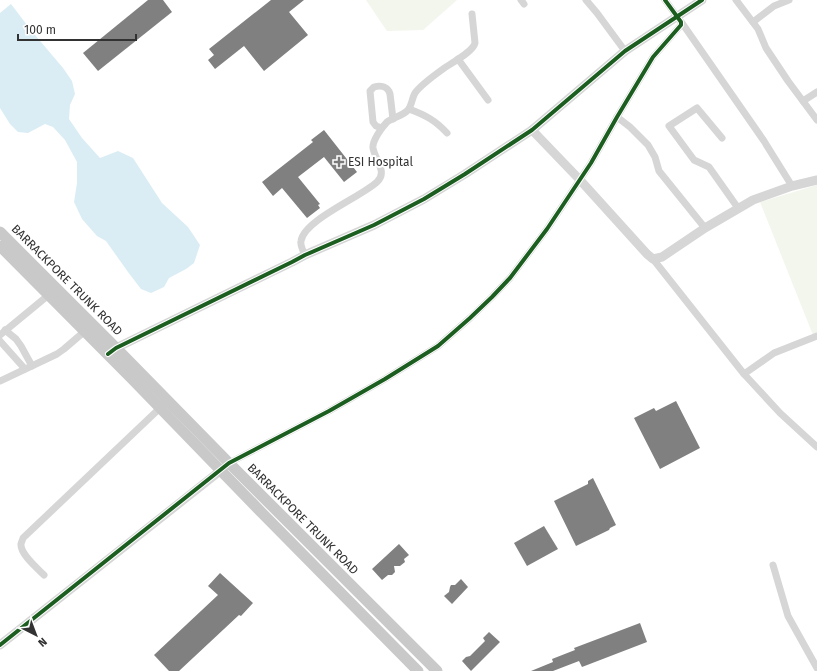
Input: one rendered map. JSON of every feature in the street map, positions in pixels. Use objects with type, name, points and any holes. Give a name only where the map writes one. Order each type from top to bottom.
[{"type":"main road","name":"BARRACKPORE TRUNK ROAD","points":[[0,232],[85,331],[112,351],[160,408],[225,467],[436,671]]},
{"type":"main road","name":"BARRACKPORE TRUNK ROAD","points":[[0,246],[53,292],[112,351],[225,467],[418,671]]},
{"type":"street","points":[[586,0],[625,51]]},
{"type":"street","points":[[665,0],[764,141],[792,186]]},
{"type":"street","points":[[112,351],[305,255],[374,225],[424,199],[532,130],[625,51],[679,20],[702,0]]},
{"type":"street","points":[[736,0],[758,29],[770,54],[788,81],[817,120]]},
{"type":"street","points":[[753,22],[774,6],[789,0]]},
{"type":"street","points":[[305,255],[301,240],[307,229],[324,216],[373,186],[380,179],[382,171],[374,152],[373,145],[382,128],[387,122],[408,110],[414,94],[437,73],[472,49],[475,42],[472,14]]},
{"type":"street","points":[[0,645],[225,467],[385,379],[438,346],[470,318],[510,278],[547,229],[591,164],[617,116],[653,57],[679,20]]},
{"type":"street","points":[[458,59],[488,100]]},
{"type":"street","points":[[382,128],[376,126],[373,122],[370,91],[374,87],[382,86],[389,90],[393,119]]},
{"type":"street","points":[[803,101],[817,92]]},
{"type":"street","points":[[722,138],[697,108],[669,126],[694,160],[709,167],[738,208]]},
{"type":"street","points":[[408,110],[428,117],[436,122],[447,133]]},
{"type":"street","points":[[617,116],[648,145],[655,157],[659,171],[704,228]]},
{"type":"street","points":[[532,130],[653,259],[744,374],[780,413],[817,447]]},
{"type":"street","points":[[653,259],[662,257],[704,228],[753,200],[792,186],[817,180]]},
{"type":"street","points":[[28,367],[21,346],[16,339],[3,333],[53,292]]},
{"type":"street","points":[[0,381],[60,351],[85,331]]},
{"type":"street","points":[[744,374],[774,354],[817,336]]},
{"type":"street","points":[[0,340],[28,367]]},
{"type":"street","points":[[44,575],[24,554],[21,544],[24,538],[160,408]]},
{"type":"street","points":[[773,565],[788,616],[817,668]]},
{"type":"shaded area","points":[[366,0],[457,0],[423,30],[387,31]]},
{"type":"shaded area","points":[[11,4],[72,81],[75,94],[70,105],[69,119],[82,138],[100,158],[118,151],[133,158],[162,203],[188,227],[200,245],[194,263],[169,278],[164,287],[151,293],[141,289],[106,241],[97,236],[82,219],[74,202],[77,183],[77,162],[65,140],[53,127],[45,124],[28,133],[18,132],[10,124],[0,108],[0,13]]},
{"type":"shaded area","points":[[817,185],[817,334],[813,335],[760,202]]},
{"type":"building","points":[[148,0],[163,0],[172,12],[98,71],[83,53]]},
{"type":"building","points":[[271,0],[304,0],[289,12],[308,35],[264,71],[244,46],[215,69],[208,60],[214,55],[209,49]]},
{"type":"building","points":[[324,130],[357,172],[344,182],[324,157],[298,177],[320,204],[318,205],[320,208],[307,218],[282,188],[273,196],[262,182],[313,142],[311,140]]},
{"type":"building","points":[[676,401],[700,448],[660,469],[634,418],[654,408],[656,411]]},
{"type":"building","points":[[593,478],[616,525],[576,546],[554,501],[588,484],[588,481]]},
{"type":"building","points":[[544,526],[558,549],[527,566],[514,543]]},
{"type":"building","points":[[399,544],[409,555],[404,559],[405,562],[400,566],[394,566],[395,572],[392,575],[388,575],[382,580],[372,569]]},
{"type":"building","points":[[220,573],[253,603],[241,616],[239,615],[179,671],[169,671],[154,655],[218,595],[208,586]]},
{"type":"building","points":[[461,579],[468,587],[452,604],[444,596],[449,592],[451,585],[455,585]]},
{"type":"building","points":[[640,623],[647,642],[582,667],[579,661],[553,671],[531,671],[553,662],[552,659],[575,650],[574,648]]},
{"type":"building","points":[[489,632],[500,642],[471,671],[462,661],[466,657],[470,656],[485,641],[483,638]]},
{"type":"cycle path","points":[[0,645],[229,463],[329,411],[438,346],[492,297],[510,278],[547,229],[591,163],[653,57],[681,25],[681,22],[665,0]]},
{"type":"cycle path","points":[[108,354],[116,348],[305,255],[374,225],[424,199],[532,130],[625,51],[702,0]]},
{"type":"place","name":"ESI Hospital","points":[[339,162]]}]
